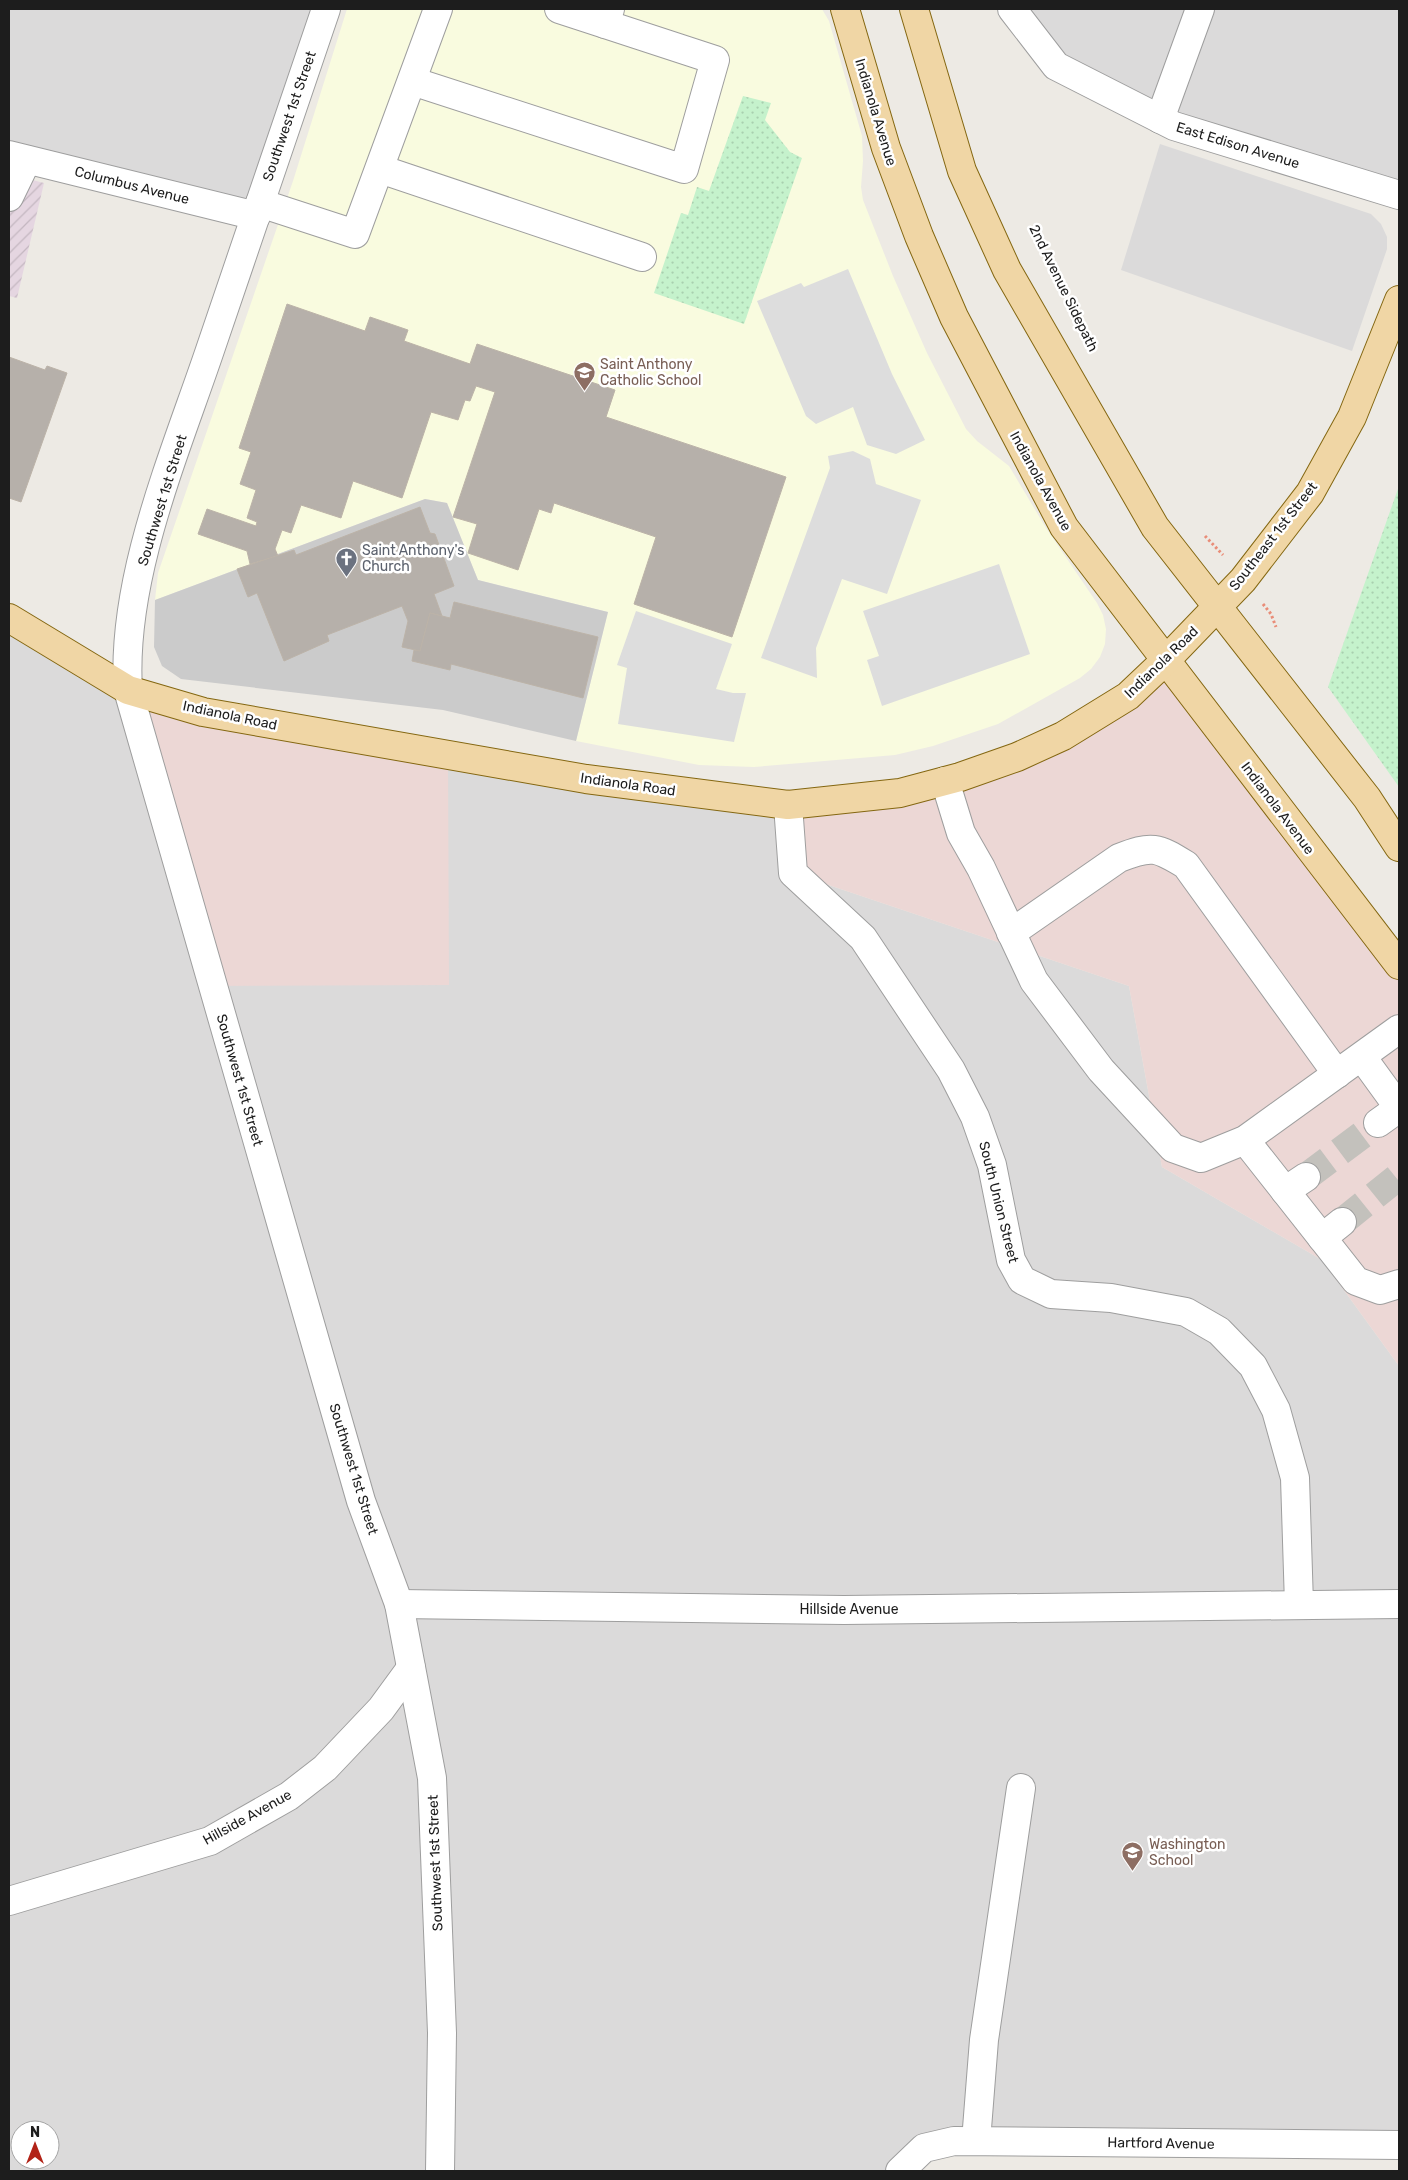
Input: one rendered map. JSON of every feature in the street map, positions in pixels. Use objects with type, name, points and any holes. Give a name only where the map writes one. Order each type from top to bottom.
[{"type":"main road","name":"Indianola Avenue","points":[[845,9],[886,148],[919,236],[954,317],[1064,527],[1399,965]]},
{"type":"main road","points":[[914,9],[962,171],[1006,270],[1154,527],[1367,798],[1399,847]]},
{"type":"main road","name":"Southeast 1st Street","points":[[1217,606],[1243,580],[1310,493],[1352,417],[1399,300]]},
{"type":"main road","name":"Indianola Road","points":[[9,618],[128,690],[203,712],[586,779],[788,805],[900,793],[945,781],[1017,757],[1063,736],[1128,696],[1166,660],[1217,606]]},
{"type":"street","name":"Southwest 1st Street","points":[[326,9],[152,521],[143,556],[130,630],[127,670],[128,690],[361,1501],[399,1604],[432,1778],[442,2033],[440,2171]]},
{"type":"street","points":[[438,9],[380,169],[642,257]]},
{"type":"street","points":[[412,81],[684,169],[716,60],[608,17],[559,9]]},
{"type":"street","name":"East Edison Avenue","points":[[1012,9],[1056,66],[1174,126],[1399,195]]},
{"type":"street","points":[[1160,119],[1200,9]]},
{"type":"street","name":"Columbus Avenue","points":[[18,157],[258,209],[356,234],[380,169]]},
{"type":"street","points":[[9,197],[18,157]]},
{"type":"street","points":[[945,781],[962,833],[981,868],[1034,981],[1101,1070],[1173,1148],[1201,1158],[1245,1140],[1399,1029]]},
{"type":"street","name":"South Union Street","points":[[788,805],[793,873],[862,938],[951,1070],[975,1117],[992,1165],[1010,1260],[1022,1280],[1051,1294],[1111,1298],[1186,1312],[1220,1331],[1253,1366],[1276,1410],[1295,1478],[1299,1604]]},
{"type":"street","points":[[1011,933],[1119,858],[1139,850],[1162,850],[1186,865],[1337,1074]]},
{"type":"street","points":[[1362,1057],[1399,1108],[1378,1123]]},
{"type":"street","points":[[1245,1140],[1295,1184],[1332,1230],[1356,1281],[1380,1290],[1399,1284]]},
{"type":"street","name":"Hillside Avenue","points":[[399,1604],[844,1610],[1399,1604]]},
{"type":"street","name":"Hillside Avenue","points":[[9,1901],[210,1841],[289,1796],[325,1768],[381,1709],[411,1668]]},
{"type":"street","points":[[976,2141],[984,2040],[1021,1788]]},
{"type":"street","name":"Hartford Avenue","points":[[900,2171],[924,2148],[954,2141],[1399,2145]]},
{"type":"path","points":[[1202,534],[1216,547]]},
{"type":"shaded area","points":[[9,9],[326,9],[256,216],[9,155]]},
{"type":"shaded area","name":"Saint Anthony Catholic School","points":[[347,9],[822,9],[829,21],[862,136],[861,187],[863,200],[893,276],[927,353],[966,429],[977,441],[1009,466],[1046,528],[1097,603],[1103,615],[1106,629],[1105,644],[1100,657],[1091,669],[1080,678],[998,724],[933,746],[895,755],[754,767],[699,765],[576,741],[608,612],[478,580],[447,503],[425,499],[155,600],[158,573],[293,181]]},
{"type":"shaded area","points":[[1012,9],[1399,9],[1399,195],[1174,126],[1056,66]]},
{"type":"shaded area","points":[[1160,144],[1371,214],[1381,224],[1387,237],[1387,249],[1352,351],[1121,270]]},
{"type":"shaded area","points":[[9,174],[44,183],[17,298],[9,296]]},
{"type":"shaded area","points":[[848,269],[892,374],[925,440],[896,454],[867,445],[853,407],[816,424],[806,416],[757,301],[801,283],[804,287]]},
{"type":"shaded area","points":[[853,451],[870,459],[876,484],[921,500],[887,594],[842,579],[816,648],[817,678],[761,658],[830,468],[828,456]]},
{"type":"shaded area","points":[[425,499],[447,503],[478,580],[608,612],[576,741],[443,710],[181,679],[162,666],[154,647],[155,600]]},
{"type":"shaded area","points":[[999,564],[1030,654],[882,706],[867,660],[879,656],[863,611]]},
{"type":"shaded area","points":[[636,611],[732,644],[716,689],[733,693],[746,693],[734,742],[618,724],[627,668],[617,665]]},
{"type":"shaded area","points":[[9,618],[128,690],[448,755],[788,805],[793,873],[1129,986],[1162,1167],[1322,1260],[1399,1366],[1399,2145],[954,2141],[900,2171],[9,2171]]},
{"type":"shaded area","points":[[1166,660],[1399,965],[1399,1366],[1322,1260],[1162,1167],[1129,986],[793,873],[788,805],[1017,757]]},
{"type":"shaded area","points":[[128,690],[448,755],[449,985],[207,986]]},
{"type":"green space","points":[[743,96],[771,103],[765,120],[790,152],[802,158],[744,324],[654,293],[681,213],[688,215],[697,187],[709,191]]},
{"type":"green space","points":[[1399,486],[1399,787],[1328,687]]},
{"type":"building","name":"Saint Anthony Catholic School","points":[[287,304],[365,331],[370,317],[408,330],[404,341],[470,364],[477,344],[615,390],[606,417],[786,477],[732,637],[634,604],[656,537],[554,503],[551,513],[539,509],[518,570],[468,553],[477,524],[453,517],[495,392],[476,386],[470,401],[465,400],[458,420],[431,412],[402,498],[353,481],[341,518],[301,505],[291,533],[282,530],[275,549],[278,556],[250,564],[247,551],[198,534],[207,509],[256,526],[257,522],[247,518],[256,490],[240,484],[251,452],[239,448]]},
{"type":"building","points":[[9,357],[45,370],[47,366],[67,373],[21,502],[9,498]]},
{"type":"building","name":"Saint Anthony's Church","points":[[420,507],[430,533],[435,534],[454,586],[434,594],[442,616],[430,613],[420,651],[402,647],[408,621],[402,606],[327,635],[329,641],[284,661],[257,593],[248,597],[237,569],[294,550],[296,555]]},
{"type":"building","points":[[454,602],[598,637],[583,698],[451,664],[450,670],[412,661],[414,650],[420,651],[430,613],[450,618]]},
{"type":"tunnel","points":[[1306,1177],[1378,1123]]},
{"type":"tunnel","points":[[1342,1222],[1399,1176]]},
{"type":"place","name":"Saint Anthony Catholic School","points":[[584,391]]},
{"type":"place","name":"Saint Anthony's Church","points":[[346,577]]},
{"type":"place","name":"Washington School","points":[[1133,1871]]}]
